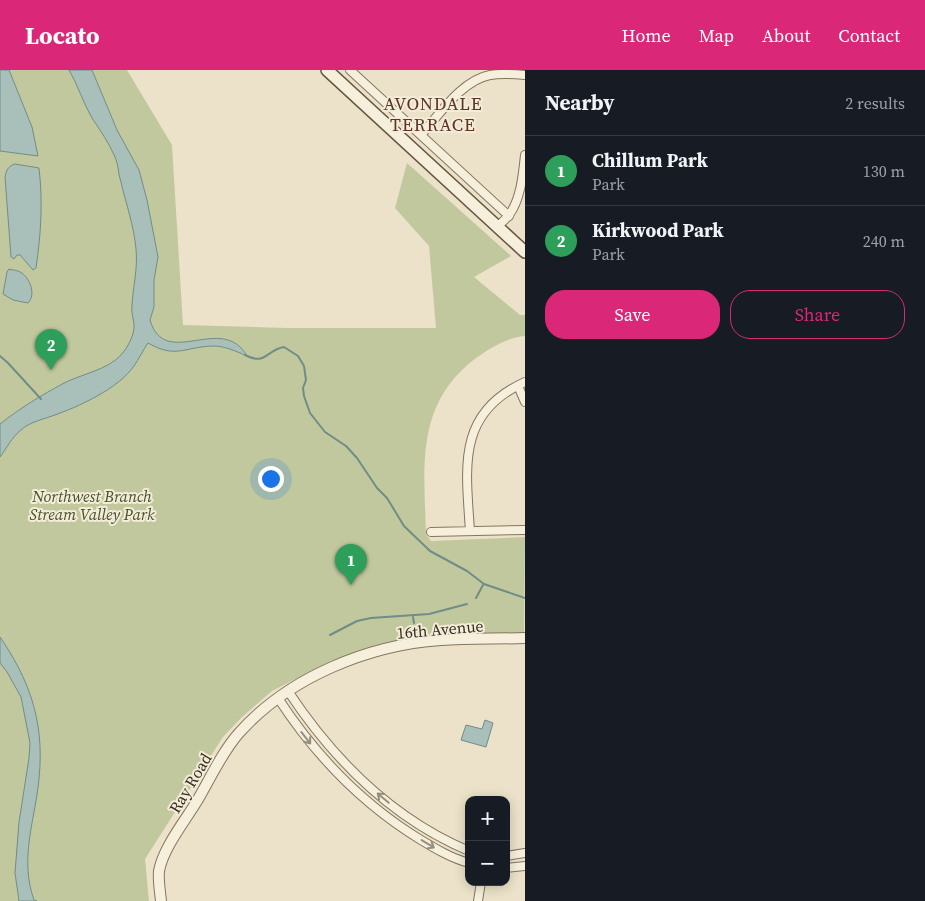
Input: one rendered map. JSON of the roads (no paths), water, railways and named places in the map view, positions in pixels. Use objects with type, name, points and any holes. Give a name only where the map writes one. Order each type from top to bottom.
[{"type":"main road","points":[[327,70],[525,252]]},
{"type":"street","points":[[354,71],[509,216]]},
{"type":"street","points":[[421,135],[453,99],[472,84],[489,75],[525,75]]},
{"type":"street","points":[[498,226],[509,216],[515,204],[523,174],[525,155]]},
{"type":"street","points":[[470,531],[466,472],[471,438],[478,422],[494,401],[503,393],[521,384],[525,402]]},
{"type":"street","points":[[431,532],[525,530]]},
{"type":"street","name":"16th Avenue","points":[[278,698],[312,678],[344,663],[393,647],[442,640],[525,638]]},
{"type":"street","points":[[288,691],[328,745],[363,782],[397,810],[440,837],[465,849]]},
{"type":"street","points":[[278,698],[323,758],[356,792],[412,834],[444,853],[465,861]]},
{"type":"street","name":"Ray Road","points":[[161,901],[159,872],[161,863],[172,842],[232,742],[252,720],[278,698]]},
{"type":"street","points":[[510,856],[525,854]]},
{"type":"street","points":[[510,868],[525,866]]},
{"type":"street","points":[[478,901],[481,886]]},
{"type":"water","points":[[0,70],[9,70],[32,127],[38,156],[0,151]]},
{"type":"water","points":[[69,70],[92,70],[117,130],[139,170],[158,257],[154,280],[154,307],[150,320],[157,334],[168,341],[181,342],[223,339],[236,344],[247,356],[217,346],[173,351],[158,348],[148,343],[134,366],[108,390],[85,402],[24,427],[14,436],[0,457],[0,424],[23,407],[56,388],[102,368],[115,360],[126,348],[133,332],[132,308],[136,249],[132,223],[115,157],[89,112]]},
{"type":"water","points":[[15,164],[39,168],[41,193],[40,230],[36,268],[33,270],[20,255],[17,255],[14,259],[11,257],[5,177],[8,169]]},
{"type":"water","points":[[9,269],[22,273],[31,285],[32,295],[28,303],[13,300],[3,294]]},
{"type":"water","points":[[0,637],[23,676],[31,696],[39,735],[39,778],[28,850],[30,887],[34,900],[37,901],[19,901],[15,873],[19,822],[30,743],[21,697],[0,663]]},
{"type":"water","points":[[485,720],[493,723],[486,747],[461,740],[466,725],[482,729]]},
{"type":"waterway","points":[[245,355],[257,359],[262,358],[284,347],[298,356],[304,366],[306,380],[303,388],[304,396],[310,413],[325,432],[346,446],[357,458],[377,488],[387,498],[404,526],[430,551],[467,571],[484,584],[525,598]]},
{"type":"waterway","points":[[0,356],[41,399]]},
{"type":"waterway","points":[[476,598],[483,585]]},
{"type":"waterway","points":[[330,635],[357,621],[371,618],[429,614],[467,604]]},
{"type":"waterway","points":[[413,617],[414,623]]},
{"type":"place","name":"Kirkwood Park","points":[[51,370]]},
{"type":"place","name":"Chillum Park","points":[[351,585]]},
{"type":"district","name":"AVONDALE TERRACE","points":[[433,113]]},
{"type":"park label","name":"Northwest Branch Stream Valley Park","points":[[92,505]]}]
